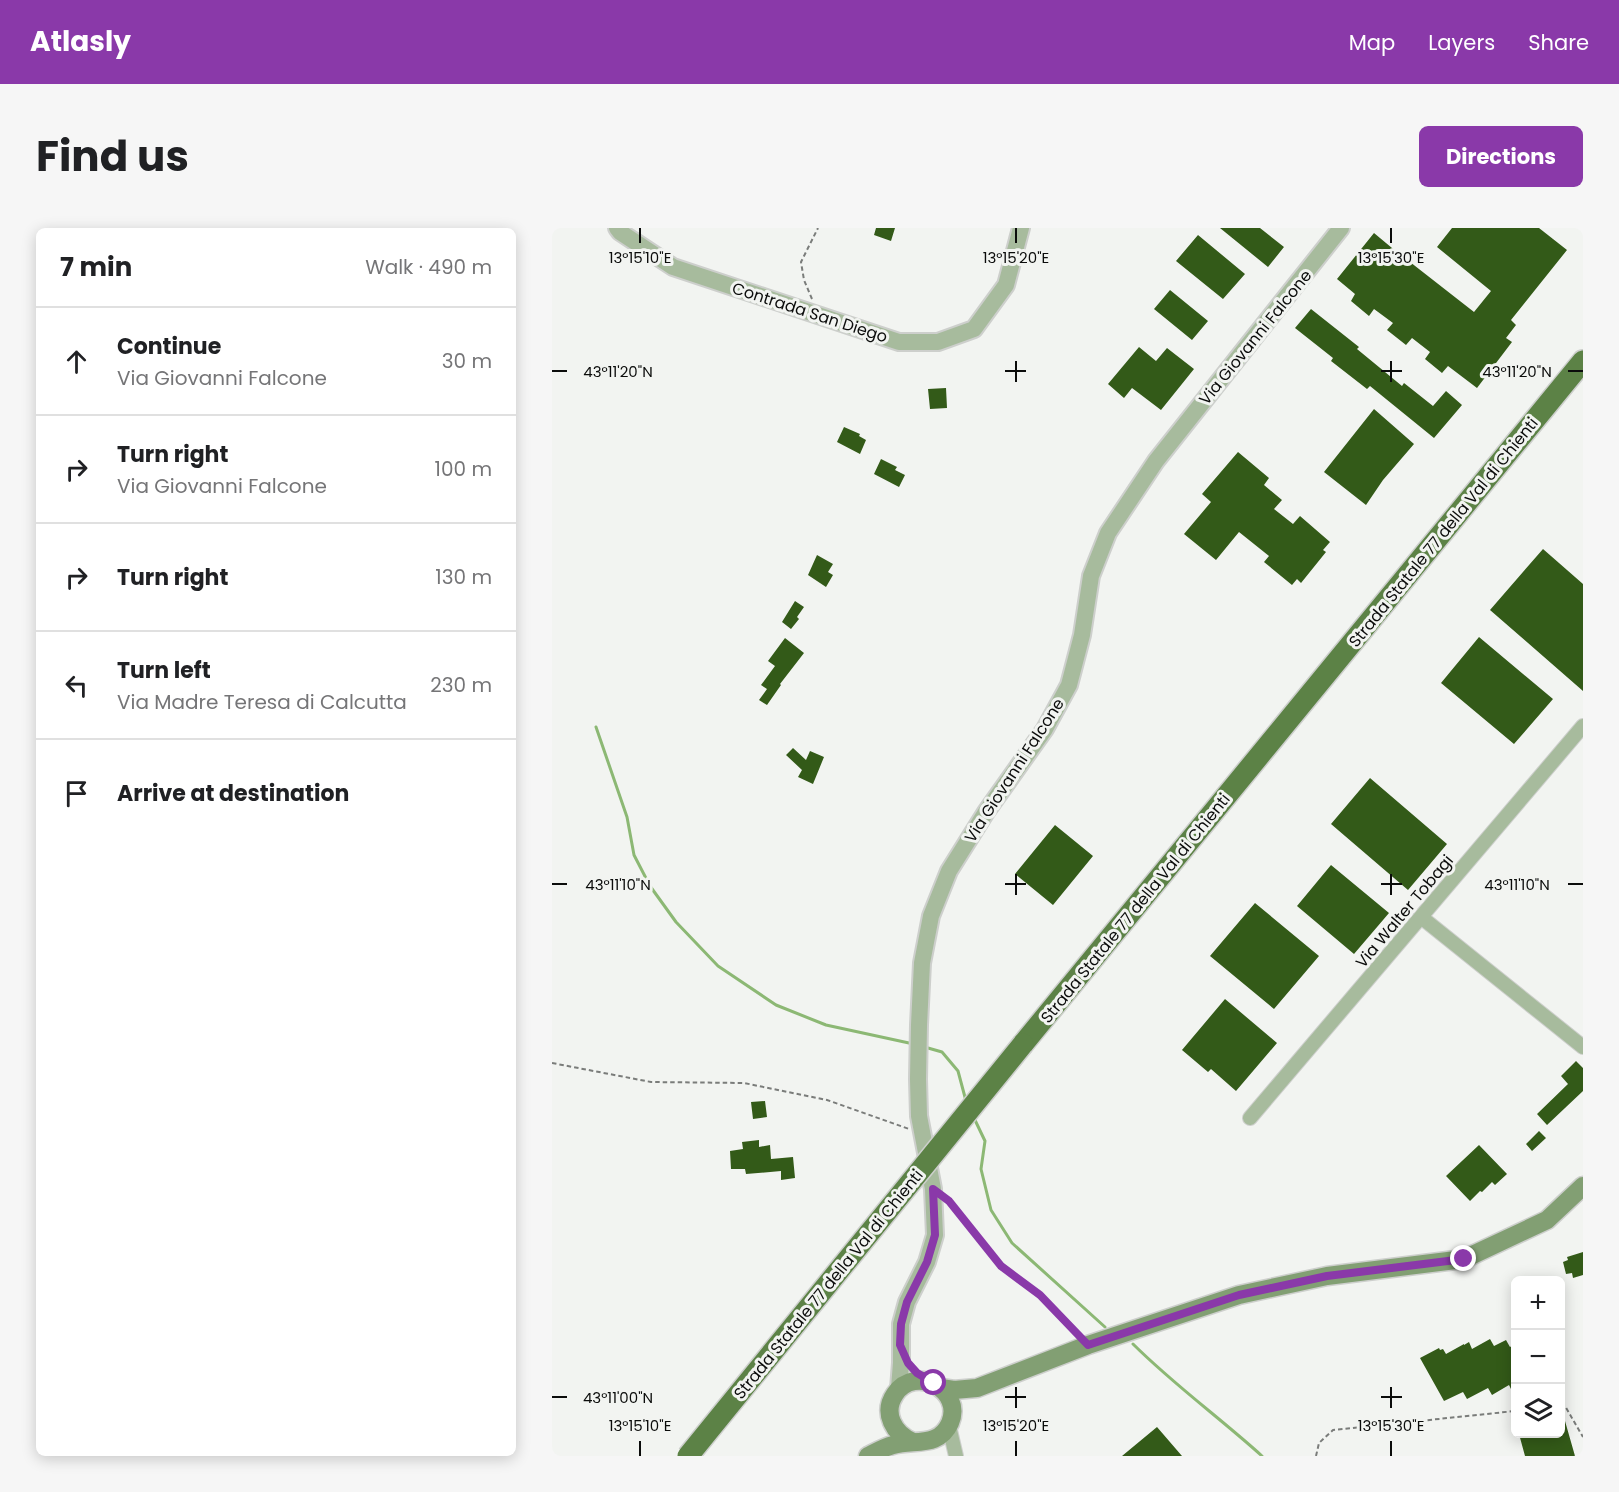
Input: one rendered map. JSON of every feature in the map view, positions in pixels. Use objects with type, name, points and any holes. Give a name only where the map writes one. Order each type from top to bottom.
[{"type":"highway","name":"Strada Statale 77 della Val di Chienti","points":[[705,1456],[1029,1047],[1583,361]]},
{"type":"highway","name":"Strada Statale 77 della Val di Chienti","points":[[688,1456],[1583,381]]},
{"type":"main road","points":[[867,1456],[890,1419],[891,1402],[899,1388],[907,1383],[926,1380],[954,1390],[977,1388],[1088,1345],[1239,1295],[1327,1276],[1464,1259],[1547,1220],[1583,1186]]},
{"type":"main road","points":[[938,1385],[947,1394],[951,1417]]},
{"type":"main road","points":[[867,1456],[892,1445],[933,1441],[939,1437],[951,1417],[977,1388]]},
{"type":"main road","points":[[890,1419],[898,1434],[913,1442]]},
{"type":"street","name":"Contrada San Diego","points":[[617,228],[673,267],[899,342],[938,342],[974,329],[1006,285],[1020,228]]},
{"type":"street","name":"Via Giovanni Falcone","points":[[899,1388],[902,1362],[901,1324],[907,1302],[927,1262],[935,1235],[933,1189],[919,1116],[918,1079],[922,963],[931,916],[949,871],[986,812],[1045,729],[1069,685],[1082,635],[1091,576],[1107,533],[1156,461],[1341,228]]},
{"type":"street","name":"Via Walter Tobagi","points":[[1251,1118],[1583,726]]},
{"type":"street","points":[[1421,917],[1583,1047]]},
{"type":"street","points":[[900,1345],[908,1363],[917,1373],[938,1385]]},
{"type":"street","points":[[951,1417],[955,1456]]},
{"type":"street","points":[[933,1441],[955,1456]]},
{"type":"path","points":[[818,228],[801,262],[804,280],[819,315]]},
{"type":"path","points":[[552,1063],[651,1082],[744,1083],[827,1101],[922,1134]]},
{"type":"path","points":[[933,1189],[949,1201],[1001,1266],[1040,1295],[1088,1345]]},
{"type":"path","points":[[1565,1406],[1583,1437]]},
{"type":"path","points":[[1317,1456],[1319,1443],[1333,1431],[1511,1412]]},
{"type":"building","points":[[876,228],[895,228],[891,241],[874,235]]},
{"type":"building","points":[[1220,228],[1260,228],[1284,247],[1268,267]]},
{"type":"building","points":[[1452,228],[1539,228],[1567,250],[1511,320],[1516,325],[1506,338],[1512,342],[1477,388],[1448,366],[1442,373],[1425,359],[1430,352],[1412,338],[1406,345],[1387,330],[1393,323],[1374,309],[1369,316],[1351,301],[1355,294],[1337,279],[1374,233],[1399,257],[1410,262],[1474,312],[1491,291],[1437,247]]},
{"type":"building","points":[[1198,235],[1245,274],[1223,299],[1176,261]]},
{"type":"building","points":[[1170,290],[1208,321],[1192,340],[1154,309]]},
{"type":"building","points":[[1311,309],[1359,347],[1357,349],[1402,386],[1404,383],[1433,406],[1446,391],[1462,405],[1434,438],[1370,386],[1367,389],[1331,361],[1333,358],[1295,328]]},
{"type":"building","points":[[1139,347],[1156,361],[1167,348],[1194,369],[1161,410],[1132,388],[1124,398],[1108,384]]},
{"type":"building","points":[[946,388],[947,408],[930,409],[928,389]]},
{"type":"building","points":[[1374,409],[1414,444],[1383,480],[1366,505],[1324,472]]},
{"type":"building","points":[[844,427],[860,434],[859,436],[866,440],[860,454],[837,442]]},
{"type":"building","points":[[1238,452],[1269,478],[1264,485],[1282,500],[1274,509],[1293,524],[1300,516],[1330,542],[1323,550],[1326,552],[1301,583],[1297,579],[1292,585],[1264,562],[1269,556],[1239,532],[1216,560],[1184,534],[1211,502],[1202,494]]},
{"type":"building","points":[[881,459],[897,467],[895,470],[905,475],[899,487],[874,474]]},
{"type":"building","points":[[1543,549],[1583,584],[1583,691],[1490,610]]},
{"type":"building","points":[[817,555],[833,564],[828,572],[833,575],[826,587],[808,575]]},
{"type":"building","points":[[795,601],[804,607],[797,617],[799,619],[791,629],[782,622]]},
{"type":"building","points":[[1479,637],[1553,699],[1514,744],[1441,683]]},
{"type":"building","points":[[785,638],[804,653],[767,705],[759,700],[767,689],[761,685],[775,666],[768,661]]},
{"type":"building","points":[[793,748],[806,760],[810,751],[824,757],[813,784],[798,777],[802,770],[786,755]]},
{"type":"building","points":[[1370,778],[1447,844],[1408,890],[1331,824]]},
{"type":"building","points":[[1055,825],[1093,856],[1053,905],[1015,874]]},
{"type":"building","points":[[1331,865],[1389,913],[1354,954],[1297,906]]},
{"type":"building","points":[[1255,903],[1319,956],[1274,1009],[1210,956]]},
{"type":"building","points":[[1225,999],[1277,1043],[1236,1091],[1211,1069],[1208,1072],[1182,1050]]},
{"type":"building","points":[[1576,1061],[1583,1068],[1583,1091],[1547,1125],[1537,1114],[1568,1084],[1561,1076]]},
{"type":"building","points":[[765,1101],[767,1117],[753,1119],[751,1102]]},
{"type":"building","points":[[1539,1131],[1546,1138],[1532,1151],[1526,1144]]},
{"type":"building","points":[[759,1140],[759,1147],[770,1145],[771,1159],[793,1157],[795,1178],[781,1180],[781,1171],[746,1174],[745,1169],[731,1169],[730,1151],[743,1149],[742,1142]]},
{"type":"building","points":[[1479,1145],[1507,1174],[1495,1185],[1492,1182],[1470,1201],[1446,1176]]},
{"type":"building","points":[[1583,1252],[1583,1275],[1573,1278],[1572,1273],[1566,1274],[1563,1262],[1568,1260],[1567,1257]]},
{"type":"building","points":[[1490,1339],[1494,1346],[1506,1340],[1511,1346],[1511,1389],[1509,1385],[1492,1395],[1488,1388],[1467,1399],[1463,1392],[1444,1401],[1420,1358],[1439,1348],[1443,1349],[1446,1354],[1469,1342],[1472,1349]]},
{"type":"building","points":[[1565,1421],[1575,1456],[1525,1456],[1520,1438],[1565,1438]]},
{"type":"building","points":[[1157,1427],[1182,1456],[1122,1456]]},
{"type":"waterway","points":[[596,727],[627,817],[634,855],[650,886],[676,922],[718,966],[776,1005],[826,1025],[909,1043]]},
{"type":"waterway","points":[[928,1048],[942,1052],[958,1071],[966,1101]]},
{"type":"waterway","points":[[974,1118],[985,1141],[981,1169],[991,1210],[1012,1243],[1105,1327]]},
{"type":"waterway","points":[[1133,1344],[1262,1456]]},
{"type":"route","points":[[934,1383],[917,1373],[908,1363],[900,1345],[901,1324],[907,1302],[927,1262],[935,1235],[933,1189],[949,1201],[1001,1266],[1040,1295],[1088,1345],[1239,1295],[1327,1276],[1464,1259]]}]
